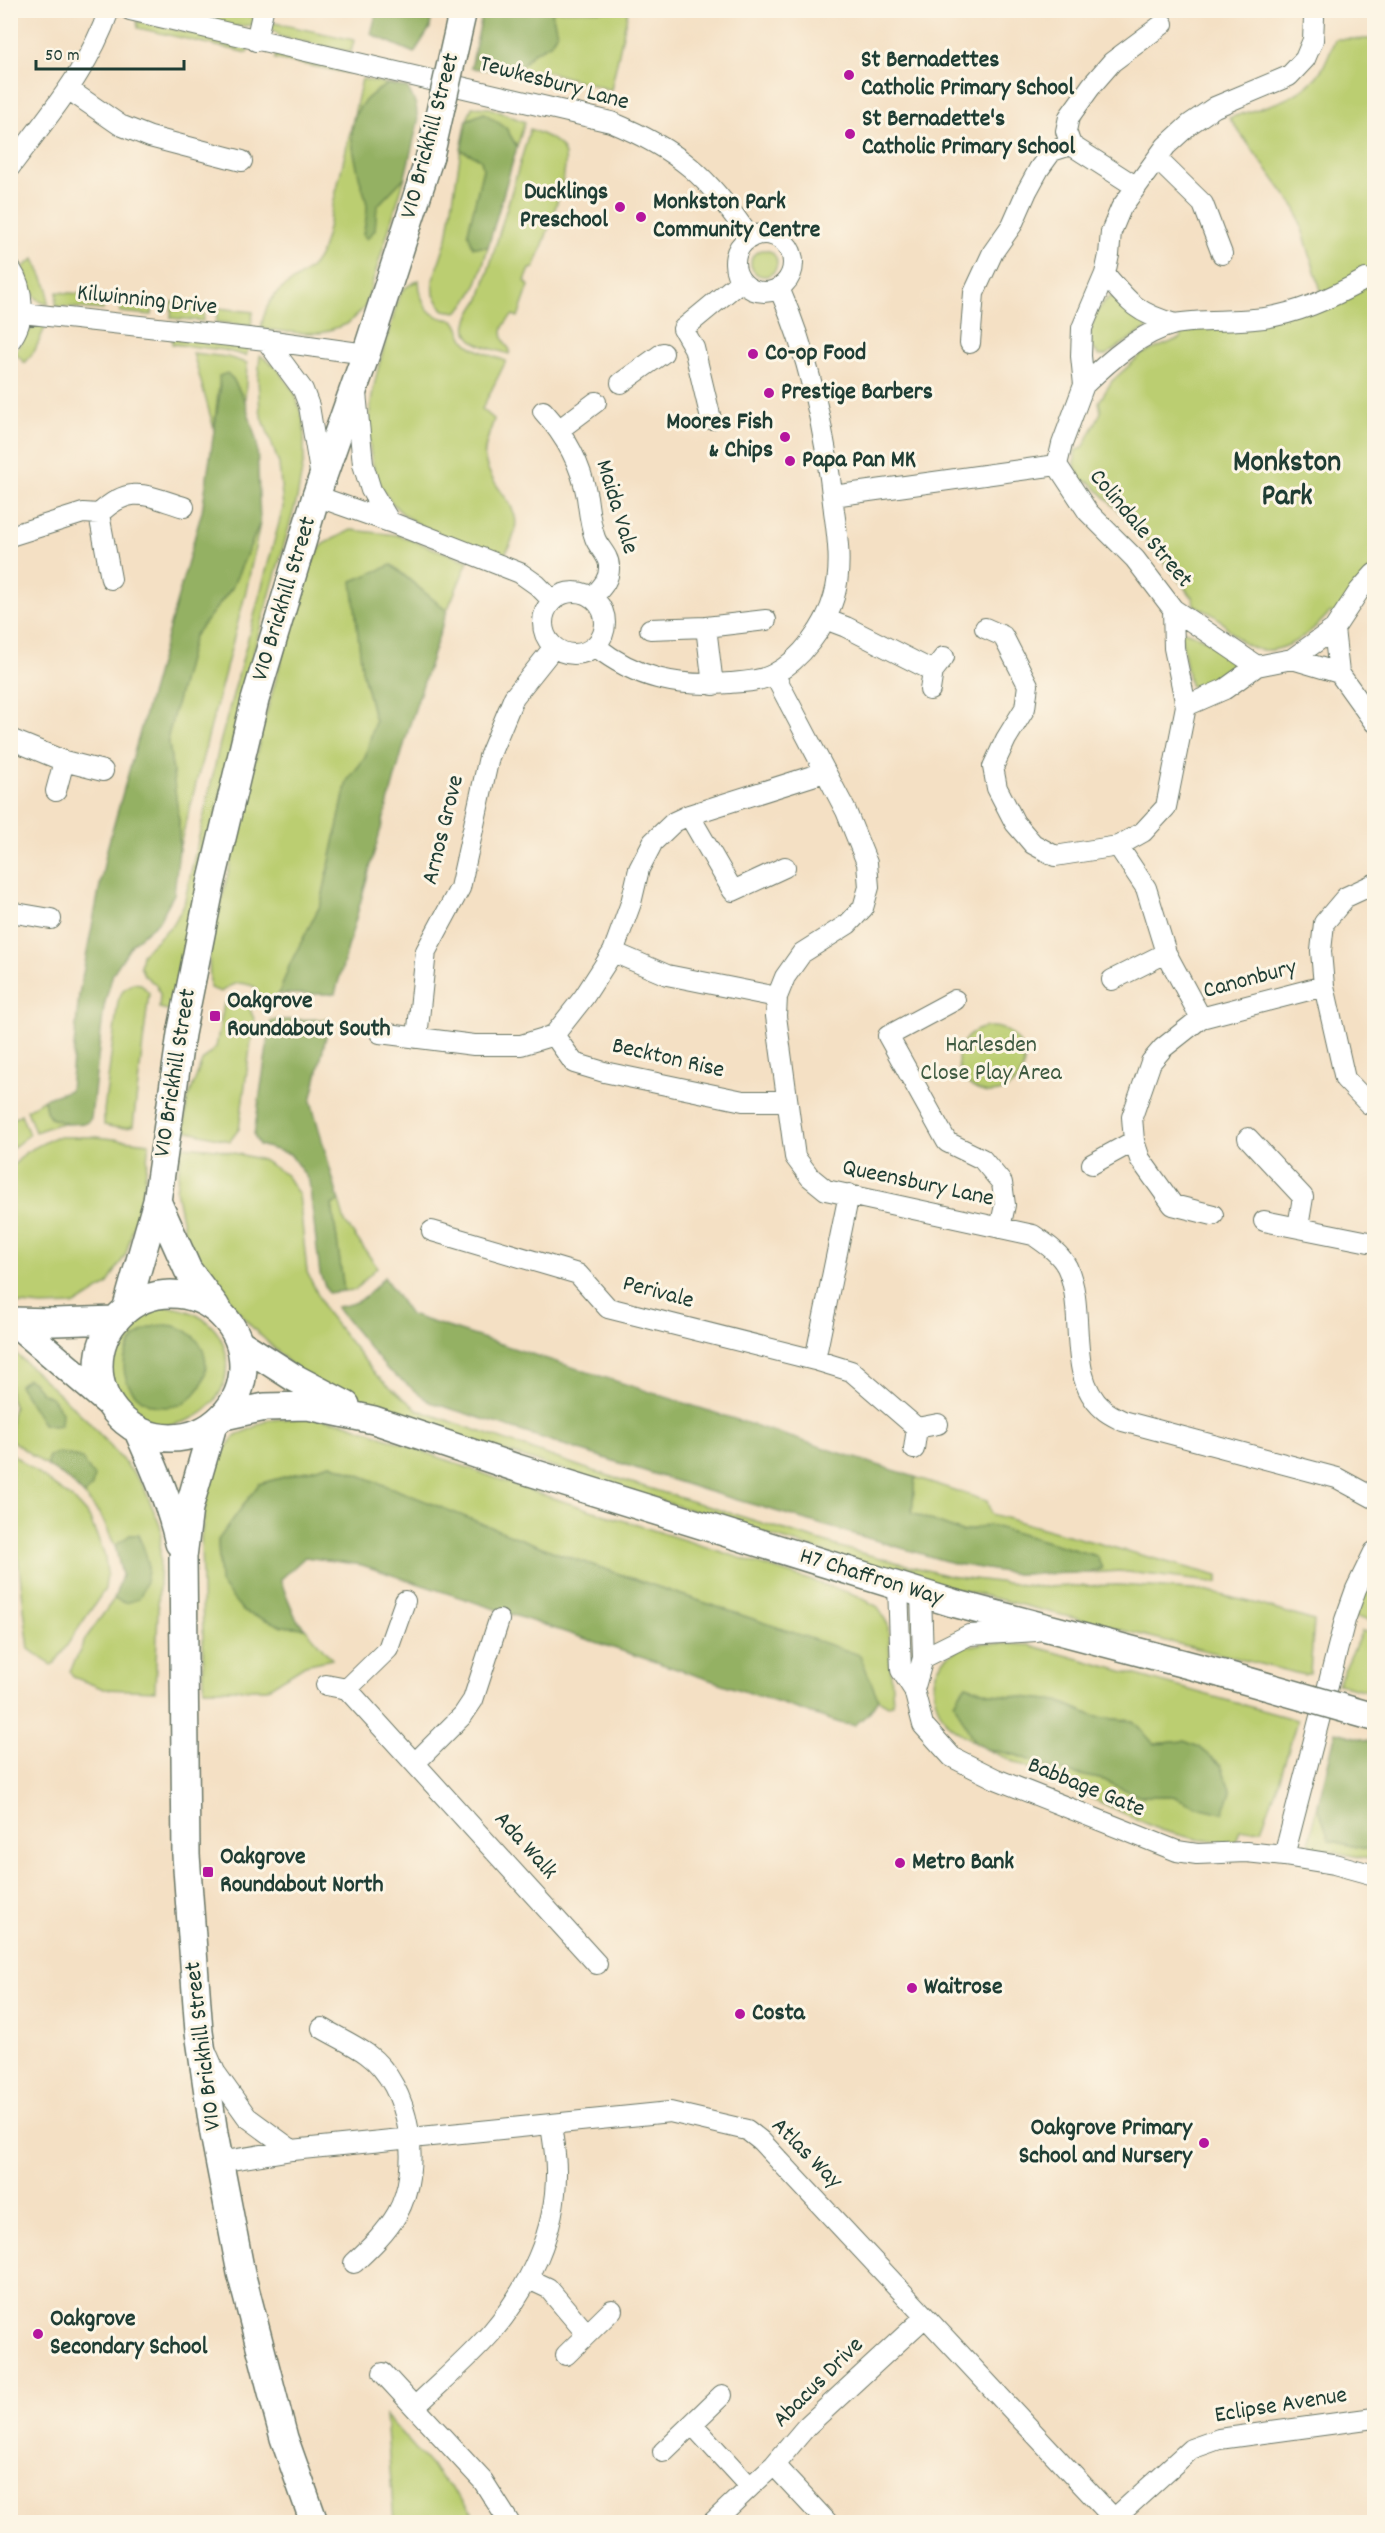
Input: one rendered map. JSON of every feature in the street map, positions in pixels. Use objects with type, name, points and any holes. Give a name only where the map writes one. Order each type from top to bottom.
[{"type":"street","points":[[10,167],[68,89],[99,38],[109,10]]},
{"type":"street","name":"Tewkesbury Lane","points":[[130,10],[256,41],[474,88],[611,122],[648,137],[697,172],[715,191],[750,238]]},
{"type":"street","points":[[256,41],[263,10]]},
{"type":"street","name":"V10 Brickhill Street","points":[[121,1315],[157,1201],[170,1100],[211,884],[255,700],[318,488],[366,354],[430,156],[463,10]]},
{"type":"street","points":[[1057,465],[1062,444],[1084,385],[1081,356],[1083,328],[1105,274],[1111,232],[1121,208],[1166,146],[1182,131],[1215,107],[1289,76],[1305,59],[1313,40],[1312,10]]},
{"type":"street","points":[[1135,186],[1071,145],[1066,131],[1069,117],[1112,62],[1163,24]]},
{"type":"street","points":[[68,89],[120,125],[150,137],[242,161]]},
{"type":"street","points":[[970,343],[974,293],[993,252],[1012,225],[1026,191],[1052,151],[1071,145]]},
{"type":"street","points":[[1157,159],[1203,204],[1222,254]]},
{"type":"street","points":[[768,235],[777,237],[790,250],[792,267],[790,275],[779,288],[763,292],[741,281],[735,262],[737,253],[750,238],[768,235]]},
{"type":"street","points":[[10,268],[21,294],[22,313],[15,334],[10,341]]},
{"type":"street","points":[[1105,274],[1134,307],[1152,317],[1175,324],[1256,319],[1284,314],[1326,299],[1366,279]]},
{"type":"street","points":[[711,419],[694,348],[683,330],[741,281]]},
{"type":"street","points":[[595,646],[620,664],[652,678],[683,685],[744,682],[774,674],[798,656],[825,620],[834,597],[839,566],[833,496],[823,432],[807,368],[793,320],[779,288]]},
{"type":"street","name":"Kilwinning Drive","points":[[22,313],[266,339],[366,354]]},
{"type":"street","points":[[1084,385],[1133,343],[1175,324]]},
{"type":"street","points":[[266,339],[303,390],[309,406],[318,488],[390,522],[520,573],[552,600]]},
{"type":"street","points":[[621,383],[663,353]]},
{"type":"street","points":[[355,385],[363,464],[370,490],[390,522]]},
{"type":"street","points":[[560,429],[596,402]]},
{"type":"street","name":"Maida Vale","points":[[543,411],[560,429],[576,459],[596,541],[610,565],[608,580],[592,598]]},
{"type":"street","name":"Colindale Street","points":[[833,496],[1057,465],[1088,512],[1135,559],[1173,609],[1257,666]]},
{"type":"street","points":[[10,536],[83,513],[99,514],[111,502],[137,493],[184,507]]},
{"type":"street","points":[[99,514],[111,579]]},
{"type":"street","points":[[1186,706],[1225,689],[1257,666],[1292,659],[1334,628],[1359,591],[1374,574]]},
{"type":"street","points":[[571,592],[592,598],[603,612],[605,621],[604,630],[595,646],[579,653],[561,651],[554,647],[547,639],[543,619],[552,600],[561,594],[571,592]]},
{"type":"street","points":[[985,628],[1003,636],[1028,685],[1025,708],[1006,739],[993,767],[997,788],[1015,824],[1033,844],[1055,856],[1118,846],[1143,832],[1166,807],[1186,706],[1174,648],[1173,609]]},
{"type":"street","points":[[650,629],[706,627],[766,620]]},
{"type":"street","points":[[825,620],[886,646],[936,673]]},
{"type":"street","points":[[706,627],[713,684]]},
{"type":"street","points":[[1334,628],[1339,672],[1374,722]]},
{"type":"street","name":"Arnos Grove","points":[[417,1038],[426,951],[460,888],[489,757],[514,697],[554,647]]},
{"type":"street","points":[[1292,659],[1339,672]]},
{"type":"street","name":"Queensbury Lane","points":[[774,674],[846,811],[867,862],[868,887],[863,908],[848,924],[802,953],[785,977],[777,997],[776,1016],[795,1157],[810,1178],[826,1190],[1033,1235],[1051,1248],[1066,1265],[1074,1287],[1083,1376],[1092,1396],[1103,1410],[1123,1421],[1337,1478],[1374,1498]]},
{"type":"street","points":[[10,739],[64,761],[103,771]]},
{"type":"street","points":[[56,790],[64,761]]},
{"type":"street","points":[[380,1033],[474,1045],[521,1045],[554,1035],[584,997],[613,952],[631,903],[639,869],[653,842],[674,822],[689,815],[825,772]]},
{"type":"street","points":[[689,815],[733,891],[785,867]]},
{"type":"street","points":[[1118,846],[1146,888],[1166,953],[1201,1018]]},
{"type":"street","points":[[1374,884],[1346,897],[1324,923],[1321,951],[1324,987],[1345,1079],[1369,1104],[1374,1105]]},
{"type":"street","points":[[10,912],[51,919]]},
{"type":"street","points":[[613,952],[667,975],[777,997]]},
{"type":"street","points":[[1112,980],[1166,953]]},
{"type":"street","name":"Canonbury","points":[[1213,1215],[1173,1205],[1140,1159],[1134,1141],[1132,1117],[1151,1062],[1163,1048],[1201,1018],[1324,987]]},
{"type":"street","points":[[955,1000],[888,1036],[947,1142],[982,1159],[1002,1183],[1005,1205],[1000,1228]]},
{"type":"street","name":"Beckton Rise","points":[[554,1035],[574,1063],[604,1072],[720,1098],[743,1101],[787,1101]]},
{"type":"street","points":[[1248,1138],[1303,1197],[1298,1227]]},
{"type":"street","points":[[1092,1164],[1134,1141]]},
{"type":"street","points":[[815,1360],[849,1194]]},
{"type":"street","name":"V10 Brickhill Street","points":[[157,1201],[188,1270],[220,1313]]},
{"type":"street","points":[[1264,1221],[1374,1243]]},
{"type":"street","name":"Perivale","points":[[432,1231],[578,1274],[608,1308],[851,1371],[917,1428]]},
{"type":"street","points":[[163,1294],[184,1295],[203,1301],[220,1313],[232,1327],[240,1343],[244,1362],[242,1382],[236,1400],[219,1420],[195,1434],[175,1438],[155,1437],[136,1429],[118,1415],[109,1402],[101,1382],[99,1360],[104,1339],[121,1315],[143,1299],[163,1294]]},
{"type":"street","points":[[13,1322],[121,1315]]},
{"type":"street","points":[[13,1322],[109,1402]]},
{"type":"street","name":"H7 Chaffron Way","points":[[240,1343],[293,1377],[374,1420]]},
{"type":"street","name":"H7 Chaffron Way","points":[[219,1420],[265,1407],[308,1406],[374,1420],[517,1468],[909,1590],[1374,1717]]},
{"type":"street","name":"V10 Brickhill Street","points":[[219,1420],[189,1508],[183,1557],[186,1855],[200,2040],[219,2162],[241,2272],[284,2438],[314,2523]]},
{"type":"street","points":[[914,1449],[917,1428],[938,1424]]},
{"type":"street","name":"V10 Brickhill Street","points":[[136,1429],[157,1472],[172,1514],[183,1557]]},
{"type":"street","points":[[1284,1856],[1345,1620],[1356,1589],[1374,1552]]},
{"type":"street","points":[[909,1590],[923,1658],[914,1690]]},
{"type":"street","name":"Babbage Gate","points":[[909,1590],[901,1670],[914,1690],[923,1725],[952,1757],[996,1779],[1177,1851],[1197,1854],[1246,1852],[1284,1856],[1334,1863],[1374,1875]]},
{"type":"street","points":[[326,1685],[347,1689],[388,1649],[405,1601]]},
{"type":"street","points":[[415,1763],[463,1715],[473,1700],[499,1620]]},
{"type":"street","points":[[923,1658],[969,1635],[1055,1630]]},
{"type":"street","name":"Ada Walk","points":[[347,1689],[597,1964]]},
{"type":"street","points":[[322,2028],[368,2054],[389,2077],[405,2108],[409,2139],[410,2179],[397,2214],[377,2241],[354,2263]]},
{"type":"street","points":[[200,2040],[215,2072],[247,2117],[292,2150]]},
{"type":"street","name":"Atlas Way","points":[[219,2162],[292,2150],[670,2112],[747,2130],[761,2141],[1115,2521]]},
{"type":"street","points":[[415,2407],[491,2333],[529,2279],[545,2243],[554,2207],[556,2170],[551,2125]]},
{"type":"street","points":[[529,2279],[548,2288],[586,2333]]},
{"type":"street","points":[[566,2355],[612,2310]]},
{"type":"street","name":"Abacus Drive","points":[[713,2523],[774,2465],[807,2426],[925,2317]]},
{"type":"street","points":[[383,2373],[483,2481],[509,2523]]},
{"type":"street","points":[[663,2452],[722,2395]]},
{"type":"street","name":"Eclipse Avenue","points":[[1115,2521],[1191,2449],[1219,2439],[1374,2418]]},
{"type":"street","points":[[692,2424],[750,2487]]},
{"type":"street","points":[[774,2465],[827,2523]]},
{"type":"green space","points":[[165,11],[227,11],[254,17],[253,25],[228,27]]},
{"type":"green space","points":[[377,11],[432,11],[430,28],[414,53],[371,34]]},
{"type":"green space","points":[[483,11],[554,11],[552,13],[557,33],[550,44],[533,53],[516,72],[471,68]]},
{"type":"green space","points":[[554,11],[628,11],[611,90],[545,71],[516,72],[533,53],[550,44],[557,33],[552,13]]},
{"type":"green space","points":[[137,21],[249,47],[248,53],[138,28]]},
{"type":"green space","points":[[270,22],[354,40],[351,52],[281,37],[272,29]]},
{"type":"green space","points":[[1335,39],[1374,39],[1374,565],[1336,615],[1330,612],[1302,638],[1290,644],[1278,649],[1266,650],[1254,648],[1242,642],[1216,617],[1194,605],[1193,598],[1144,537],[1091,483],[1079,479],[1075,465],[1075,451],[1083,448],[1101,412],[1099,402],[1112,381],[1142,354],[1181,338],[1180,332],[1325,304],[1296,209],[1229,118],[1280,101],[1304,89],[1322,69]]},
{"type":"green space","points":[[276,54],[348,69],[348,73],[275,59]]},
{"type":"green space","points":[[362,79],[388,84],[363,103],[356,113],[353,124],[353,148],[367,204],[363,235],[377,206],[405,177],[365,307],[347,324],[321,333],[261,329],[265,311],[272,299],[280,290],[308,270],[322,249]]},
{"type":"green space","points":[[388,84],[408,88],[416,105],[418,122],[405,177],[377,206],[375,230],[367,239],[363,235],[367,204],[353,149],[353,124],[356,113],[363,103]]},
{"type":"green space","points":[[472,107],[490,108],[525,122],[517,147],[506,128],[484,113],[467,120]]},
{"type":"green space","points":[[484,113],[506,128],[517,147],[488,247],[473,247],[468,232],[483,169],[481,159],[461,150],[467,120]]},
{"type":"green space","points":[[530,129],[561,147],[565,161],[564,174],[543,244],[534,268],[530,269],[525,281],[529,286],[518,317],[513,315],[503,328],[502,336],[510,350],[509,354],[479,344],[468,335],[466,328],[470,315],[480,299]]},
{"type":"green space","points":[[461,150],[481,159],[483,169],[468,232],[473,247],[488,247],[474,290],[457,312],[443,310],[434,295],[433,280],[447,238]]},
{"type":"green space","points":[[764,250],[773,254],[777,263],[773,272],[764,276],[755,272],[751,263],[755,254]]},
{"type":"green space","points":[[34,259],[48,289],[48,304],[42,303],[34,295],[23,267]]},
{"type":"green space","points":[[419,280],[421,296],[427,309],[438,317],[454,320],[464,339],[474,348],[506,361],[482,409],[494,419],[486,446],[485,460],[496,484],[510,504],[516,525],[513,538],[505,554],[445,536],[403,514],[393,504],[380,484],[372,463],[369,440],[370,416],[378,369],[401,293],[406,287]]},
{"type":"green space","points":[[57,292],[104,296],[103,310],[56,306]]},
{"type":"green space","points":[[1113,296],[1152,325],[1106,355],[1099,356],[1091,343],[1091,330],[1099,309]]},
{"type":"green space","points":[[122,299],[153,302],[152,315],[120,312]]},
{"type":"green space","points":[[172,302],[205,306],[203,321],[171,318]]},
{"type":"green space","points":[[218,308],[253,312],[251,326],[216,322]]},
{"type":"green space","points":[[47,323],[35,350],[25,363],[15,353],[31,329]]},
{"type":"green space","points":[[172,337],[238,345],[248,349],[246,356],[224,350],[172,344]]},
{"type":"green space","points":[[193,353],[227,357],[247,363],[245,401],[233,379],[227,374],[220,376],[214,429]]},
{"type":"green space","points":[[260,355],[277,368],[295,393],[304,424],[304,459],[297,499],[249,668],[172,1011],[159,1008],[160,994],[156,985],[144,975],[140,966],[142,954],[174,923],[184,904],[220,743],[283,508],[279,464],[260,411],[258,380]]},
{"type":"green space","points":[[227,373],[233,379],[245,401],[257,443],[260,523],[232,588],[194,636],[168,736],[179,821],[179,849],[174,894],[159,921],[133,943],[113,973],[104,1006],[91,1118],[87,1123],[68,1124],[51,1118],[46,1111],[44,1099],[70,1090],[79,994],[107,849],[202,511],[220,391],[219,376]]},
{"type":"green space","points":[[260,523],[247,587],[179,849],[179,821],[168,736],[194,636],[232,588]]},
{"type":"green space","points":[[351,530],[397,535],[468,561],[447,611],[392,565],[362,670],[375,721],[365,758],[347,781],[321,904],[290,964],[279,994],[264,1004],[255,987],[250,985],[241,983],[229,986],[221,992],[210,988],[209,953],[265,718],[307,568],[323,544]]},
{"type":"green space","points":[[391,565],[447,611],[409,727],[335,994],[279,994],[290,964],[321,904],[347,781],[365,758],[375,721],[362,670],[352,581]]},
{"type":"green space","points":[[1180,630],[1204,639],[1220,649],[1231,662],[1233,669],[1198,689],[1190,685]]},
{"type":"green space","points":[[133,983],[141,984],[149,993],[133,1126],[119,1128],[104,1125],[104,1111],[118,1001],[123,990]]},
{"type":"green space","points":[[236,997],[249,1007],[254,1019],[239,1129],[230,1141],[184,1130],[187,1102],[202,1061],[216,1047],[224,1004]]},
{"type":"green space","points":[[330,1019],[311,1101],[339,1201],[332,1205],[344,1291],[328,1293],[320,1274],[309,1181],[290,1154],[259,1145],[254,1135],[271,1020]]},
{"type":"green space","name":"Harlesden Close Play Area","points":[[997,1027],[1015,1036],[1022,1047],[1024,1060],[1022,1073],[1015,1084],[1004,1091],[985,1093],[967,1084],[960,1073],[958,1054],[967,1036],[978,1029]]},
{"type":"green space","points":[[44,1099],[46,1111],[51,1118],[68,1124],[58,1124],[35,1132],[27,1110]]},
{"type":"green space","points":[[21,1114],[29,1135],[11,1149],[11,1121]]},
{"type":"green space","points":[[55,1137],[96,1137],[149,1143],[144,1187],[126,1254],[107,1285],[75,1305],[42,1306],[11,1303],[11,1168],[26,1152]]},
{"type":"green space","points":[[182,1146],[217,1149],[263,1160],[286,1175],[299,1195],[307,1272],[326,1312],[377,1376],[418,1410],[593,1471],[850,1550],[949,1576],[1040,1587],[1119,1585],[1204,1591],[1258,1604],[1314,1621],[1310,1673],[1304,1675],[884,1571],[386,1414],[304,1377],[252,1327],[212,1281],[185,1235],[176,1190]]},
{"type":"green space","points":[[339,1201],[345,1222],[377,1267],[355,1290],[344,1291],[332,1204]]},
{"type":"green space","points":[[384,1277],[410,1315],[915,1477],[912,1513],[962,1532],[989,1525],[1096,1556],[1102,1568],[1090,1573],[1017,1574],[956,1564],[707,1491],[430,1402],[386,1368],[336,1307],[352,1304],[364,1298]]},
{"type":"green space","points":[[160,1306],[190,1312],[212,1326],[225,1349],[227,1364],[223,1386],[209,1407],[193,1418],[166,1425],[142,1419],[124,1406],[112,1386],[108,1363],[114,1340],[130,1320]]},
{"type":"green space","points":[[157,1325],[173,1325],[188,1331],[200,1343],[206,1358],[206,1374],[200,1389],[188,1401],[173,1407],[157,1407],[142,1401],[130,1389],[124,1374],[124,1358],[130,1343],[142,1331]]},
{"type":"green space","points":[[11,1349],[87,1420],[143,1485],[161,1528],[155,1691],[104,1689],[73,1677],[70,1671],[86,1638],[114,1599],[126,1603],[130,1535],[115,1546],[101,1516],[84,1495],[92,1487],[81,1458],[59,1453],[49,1456],[46,1465],[11,1440],[11,1418],[14,1407],[10,1398]]},
{"type":"green space","points":[[28,1379],[41,1392],[51,1397],[62,1412],[61,1425],[43,1424],[19,1385]]},
{"type":"green space","points":[[310,1417],[346,1423],[534,1492],[856,1595],[878,1607],[888,1625],[893,1704],[888,1705],[878,1699],[859,1655],[557,1553],[331,1464],[259,1484],[218,1541],[220,1583],[282,1626],[305,1628],[332,1659],[305,1665],[267,1689],[204,1689],[201,1537],[211,1466],[234,1437],[268,1420]]},
{"type":"green space","points":[[11,1453],[75,1501],[89,1517],[104,1553],[107,1573],[105,1589],[55,1663],[51,1665],[29,1649],[14,1525],[11,1520]]},
{"type":"green space","points":[[59,1453],[81,1458],[94,1476],[92,1487],[84,1495],[69,1480],[46,1465],[49,1456]]},
{"type":"green space","points":[[331,1464],[557,1553],[860,1655],[878,1699],[869,1713],[855,1725],[843,1724],[362,1565],[305,1557],[280,1580],[296,1618],[305,1628],[282,1626],[244,1612],[220,1583],[218,1540],[259,1484]]},
{"type":"green space","points":[[915,1477],[987,1501],[991,1514],[1218,1576],[1218,1583],[1119,1571],[1090,1573],[1102,1568],[1096,1556],[989,1525],[962,1532],[912,1513]]},
{"type":"green space","points":[[130,1535],[138,1535],[147,1559],[148,1573],[139,1599],[126,1603],[114,1599],[122,1575],[115,1546]]},
{"type":"green space","points":[[1374,1564],[1374,1622],[1352,1616]]},
{"type":"green space","points":[[1362,1631],[1374,1634],[1374,1692],[1338,1684]]},
{"type":"green space","points":[[985,1643],[1029,1645],[1297,1720],[1279,1782],[1261,1829],[1240,1830],[1236,1842],[1200,1840],[1160,1830],[986,1749],[1016,1755],[1052,1769],[1104,1780],[1138,1796],[1173,1796],[1197,1807],[1231,1792],[1221,1765],[1199,1747],[1184,1741],[1154,1744],[1133,1721],[1096,1717],[1058,1701],[992,1694],[966,1685],[954,1702],[974,1742],[956,1731],[947,1723],[937,1703],[934,1693],[936,1674],[947,1657],[957,1650]]},
{"type":"green space","points":[[966,1685],[992,1694],[1058,1701],[1096,1717],[1133,1721],[1154,1744],[1184,1741],[1199,1747],[1221,1765],[1231,1792],[1223,1813],[1197,1807],[1173,1796],[1138,1796],[1104,1780],[1052,1769],[1016,1755],[986,1749],[974,1742],[954,1702]]},
{"type":"green space","points":[[1336,1732],[1374,1742],[1374,1851],[1329,1840],[1318,1805]]},
{"type":"green space","points":[[1318,1805],[1329,1840],[1374,1851],[1374,1860],[1325,1850],[1309,1843]]},
{"type":"green space","points":[[386,2416],[481,2522],[394,2522]]},
{"type":"place","name":"St Bernadettes Catholic Primary School","points":[[849,75]]},
{"type":"place","name":"St Bernadette's Catholic Primary School","points":[[850,134]]},
{"type":"place","name":"Ducklings Preschool","points":[[620,207]]},
{"type":"place","name":"Monkston Park Community Centre","points":[[641,217]]},
{"type":"place","name":"Co-op Food","points":[[753,354]]},
{"type":"place","name":"Prestige Barbers","points":[[769,393]]},
{"type":"place","name":"Moores Fish & Chips","points":[[785,437]]},
{"type":"place","name":"Papa Pan MK","points":[[790,461]]},
{"type":"place","name":"Oakgrove Roundabout South","points":[[215,1016]]},
{"type":"place","name":"Metro Bank","points":[[900,1863]]},
{"type":"place","name":"Oakgrove Roundabout North","points":[[208,1872]]},
{"type":"place","name":"Waitrose","points":[[912,1988]]},
{"type":"place","name":"Costa","points":[[740,2014]]},
{"type":"place","name":"Oakgrove Primary School and Nursery","points":[[1204,2143]]},
{"type":"place","name":"Oakgrove Secondary School","points":[[38,2334]]},
{"type":"district","name":"Monkston Park","points":[[1287,481]]}]
